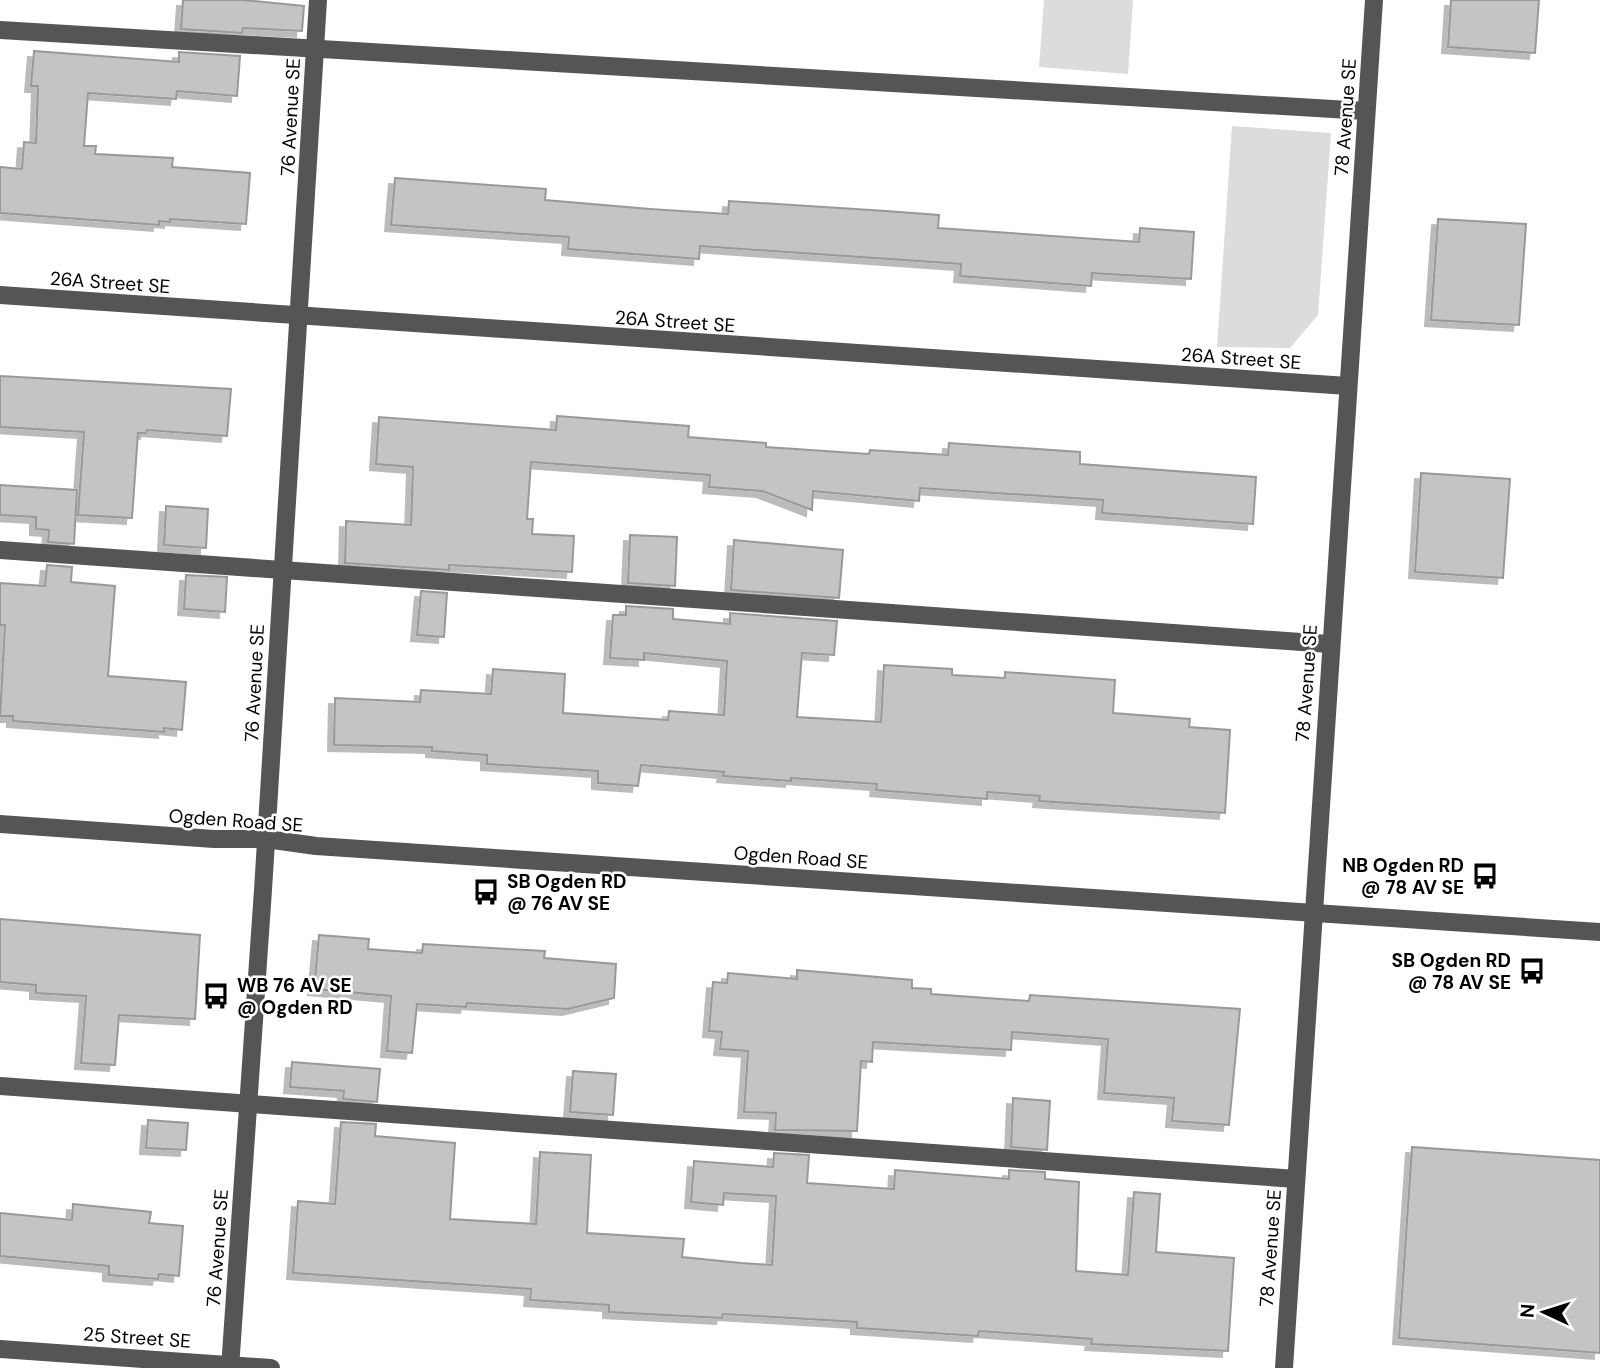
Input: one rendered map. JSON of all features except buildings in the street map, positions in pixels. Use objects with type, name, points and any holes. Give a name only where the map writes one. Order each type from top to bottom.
[{"type":"street","name":"76 Avenue SE","points":[[230,1367],[318,0]]},
{"type":"street","name":"78 Avenue SE","points":[[1284,1368],[1329,644],[1374,0]]},
{"type":"street","points":[[0,30],[1366,111]]},
{"type":"street","name":"26A Street SE","points":[[0,295],[1348,386]]},
{"type":"street","points":[[0,550],[281,572],[1329,644]]},
{"type":"street","name":"Ogden Road SE","points":[[0,824],[214,839],[266,839],[316,846],[1600,932]]},
{"type":"street","points":[[0,1086],[1296,1179]]},
{"type":"street","name":"25 Street SE","points":[[0,1349],[271,1368]]},
{"type":"shaded area","points":[[1044,0],[1133,0],[1128,74],[1039,67]]},
{"type":"shaded area","points":[[1232,126],[1331,133],[1318,315],[1290,348],[1217,347]]},
{"type":"place","name":"NB Ogden RD @ 78 AV SE","points":[[1485,876]]},
{"type":"place","name":"SB Ogden RD @ 76 AV SE","points":[[486,892]]},
{"type":"place","name":"SB Ogden RD @ 78 AV SE","points":[[1532,971]]},
{"type":"place","name":"WB 76 AV SE @ Ogden RD","points":[[216,996]]}]
